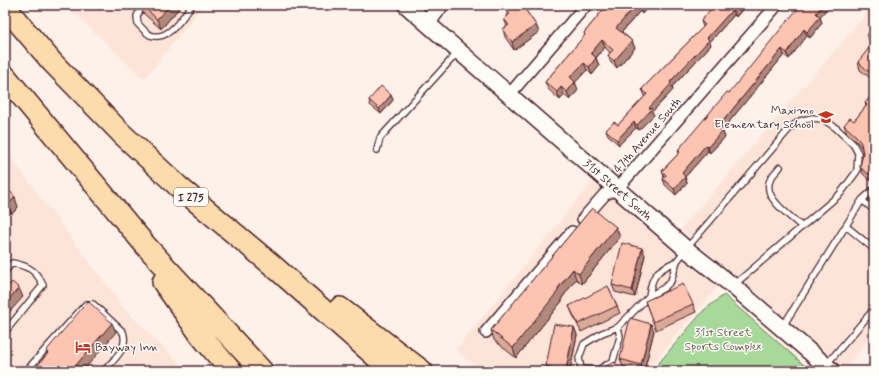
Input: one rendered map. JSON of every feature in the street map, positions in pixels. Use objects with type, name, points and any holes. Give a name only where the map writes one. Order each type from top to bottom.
[{"type":"highway","name":"I 275","points":[[5,7],[52,62],[122,134],[179,187],[271,264],[408,368]]},
{"type":"highway","points":[[5,76],[146,246],[262,371]]},
{"type":"highway","points":[[105,197],[202,337],[231,371]]},
{"type":"street","name":"31st Street South","points":[[406,5],[617,189],[681,255],[733,286],[829,368]]},
{"type":"street","points":[[427,23],[440,5]]},
{"type":"street","points":[[508,95],[586,5]]},
{"type":"street","name":"47th Avenue South","points":[[486,332],[605,194],[617,189],[777,5]]},
{"type":"lane","points":[[143,5],[137,16],[138,24],[150,34],[160,36],[168,33],[192,5]]},
{"type":"lane","points":[[377,150],[380,138],[459,51]]},
{"type":"lane","points":[[649,296],[651,283],[655,275],[662,268],[681,255],[785,135],[800,121],[812,118],[823,119],[836,128],[853,144],[858,153],[857,171],[846,188],[733,286]]},
{"type":"lane","points":[[780,167],[769,182],[769,190],[778,204],[802,227]]},
{"type":"lane","points":[[782,327],[862,200],[874,189]]},
{"type":"lane","points":[[862,200],[874,210]]},
{"type":"lane","points":[[846,226],[874,249]]},
{"type":"lane","points":[[618,327],[620,337],[613,361],[598,370],[581,369],[579,358],[584,344],[602,333],[618,327],[649,296],[664,288],[671,280],[681,255]]},
{"type":"lane","points":[[5,271],[12,263],[28,266],[38,274],[43,285],[5,332]]},
{"type":"lane","points":[[26,371],[86,304],[89,303],[93,304],[123,332],[124,347],[104,371]]},
{"type":"lane","points":[[829,368],[874,309]]},
{"type":"shaded area","points":[[65,5],[204,5],[144,79]]},
{"type":"shaded area","name":"Maximo Elementary School","points":[[874,5],[874,334],[843,370],[681,229]]},
{"type":"shaded area","points":[[5,150],[125,309],[187,371],[5,371]]},
{"type":"shaded area","points":[[596,177],[608,187],[601,191],[479,332],[487,339],[609,199],[617,195],[719,285],[646,371],[481,371],[456,350]]},
{"type":"green space","name":"31st Street Sports Complex","points":[[724,295],[811,371],[652,371],[704,310]]},
{"type":"building","points":[[142,5],[170,5],[157,19]]},
{"type":"building","points":[[510,5],[522,5],[536,25],[512,42],[503,29],[509,25],[504,19],[510,14],[505,8]]},
{"type":"building","points":[[607,5],[636,5],[616,28],[632,41],[614,61],[608,55],[613,50],[602,40],[591,53],[596,58],[589,67],[584,63],[570,77],[575,82],[567,92],[561,87],[557,92],[545,82],[585,35],[584,33]]},
{"type":"building","points":[[714,5],[739,5],[734,11],[732,10],[707,38],[709,40],[670,82],[671,84],[649,108],[652,109],[637,125],[634,122],[617,140],[606,130],[614,122],[618,125],[647,94],[642,89],[705,25],[701,21]]},
{"type":"building","points":[[801,5],[823,5],[816,13],[820,17],[807,32],[804,29],[787,53],[782,49],[718,127],[722,131],[708,147],[706,145],[682,173],[685,177],[674,189],[663,179],[666,175],[662,171],[680,152],[678,150],[727,92],[729,93]]},
{"type":"building","points":[[874,27],[874,41],[867,35]]},
{"type":"building","points":[[869,48],[874,53],[874,76],[858,62]]},
{"type":"building","points":[[381,86],[391,95],[379,109],[369,100]]},
{"type":"building","points":[[874,93],[874,173],[868,174],[860,167],[863,153],[861,143],[844,125],[850,118],[854,121],[867,105],[865,103]]},
{"type":"building","points":[[5,185],[15,197],[8,205],[5,201]]},
{"type":"building","points":[[592,208],[616,227],[579,274],[573,269],[558,288],[558,291],[513,348],[491,330]]},
{"type":"building","points":[[622,243],[642,248],[632,290],[612,285]]},
{"type":"building","points":[[12,282],[19,288],[5,303],[5,290]]},
{"type":"building","points":[[683,284],[693,304],[653,322],[645,301]]},
{"type":"building","points":[[608,286],[617,306],[578,324],[569,306]]},
{"type":"building","name":"Bayway Inn","points":[[88,301],[112,323],[71,371],[34,370],[48,353],[46,351]]},
{"type":"building","points":[[630,318],[651,324],[641,365],[620,359]]},
{"type":"building","points":[[554,324],[574,327],[566,370],[546,366]]},
{"type":"building","points":[[615,362],[619,371],[594,371]]},
{"type":"place","name":"Maximo Elementary School","points":[[826,117]]},
{"type":"place","name":"Bayway Inn","points":[[83,347]]}]
